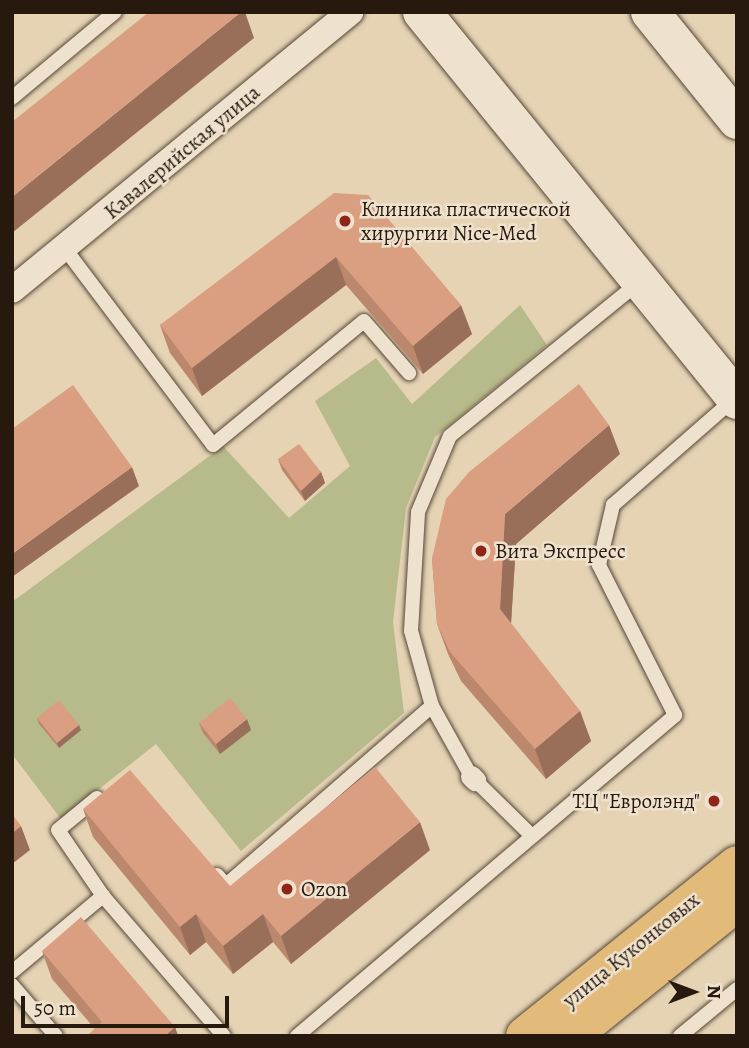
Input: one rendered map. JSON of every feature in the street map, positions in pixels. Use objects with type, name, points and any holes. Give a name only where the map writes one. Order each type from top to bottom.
[{"type":"main road","points":[[422,12],[736,399]]},
{"type":"main road","points":[[650,12],[737,120]]},
{"type":"main road","name":"улица Куконковых","points":[[525,1036],[737,865]]},
{"type":"main road","name":"улица Куконковых","points":[[571,1036],[737,901]]},
{"type":"street","name":"Кавалерийская улица","points":[[12,290],[66,250],[350,12]]},
{"type":"lane","points":[[12,98],[115,12]]},
{"type":"lane","points":[[66,250],[213,445],[364,321],[410,373]]},
{"type":"lane","points":[[530,834],[473,778],[432,706],[411,631],[418,512],[450,436],[640,281]]},
{"type":"lane","points":[[297,1036],[530,834],[675,715],[599,565],[613,505],[736,399]]},
{"type":"lane","points":[[209,865],[226,886],[432,706]]},
{"type":"lane","points":[[109,788],[58,830],[103,896],[224,1036]]},
{"type":"lane","points":[[12,972],[103,896]]},
{"type":"lane","points":[[12,985],[56,1036]]},
{"type":"lane","points":[[680,1036],[737,989]]},
{"type":"green space","points":[[520,305],[547,345],[435,437],[406,508],[393,622],[404,713],[241,851],[156,744],[61,819],[12,754],[12,602],[223,446],[289,518],[350,466],[315,401],[376,358],[412,404]]},
{"type":"building","points":[[149,12],[241,12],[12,197],[12,122]]},
{"type":"building","points":[[334,193],[368,195],[461,305],[413,346],[336,257],[192,368],[160,325]]},
{"type":"building","points":[[579,384],[609,425],[505,514],[500,609],[580,711],[535,749],[450,652],[437,624],[432,558],[446,499],[469,472]]},
{"type":"building","points":[[73,385],[132,467],[12,554],[12,429]]},
{"type":"building","points":[[299,444],[321,472],[301,491],[278,459]]},
{"type":"building","points":[[230,698],[247,719],[216,744],[199,723]]},
{"type":"building","points":[[59,700],[79,725],[57,743],[37,718]]},
{"type":"building","points":[[375,767],[420,822],[281,936],[263,914],[223,946],[196,914],[180,927],[83,809],[130,770],[230,886]]},
{"type":"building","points":[[12,814],[21,826],[12,833]]},
{"type":"building","points":[[81,917],[175,1027],[165,1036],[87,1036],[102,1022],[42,951]]},
{"type":"place","name":"Клиника пластической хирургии Nice-Med","points":[[345,221]]},
{"type":"place","name":"Вита Экспресс","points":[[481,551]]},
{"type":"place","name":"ТЦ \"Евролэнд\"","points":[[714,801]]},
{"type":"place","name":"Ozon","points":[[287,889]]}]
